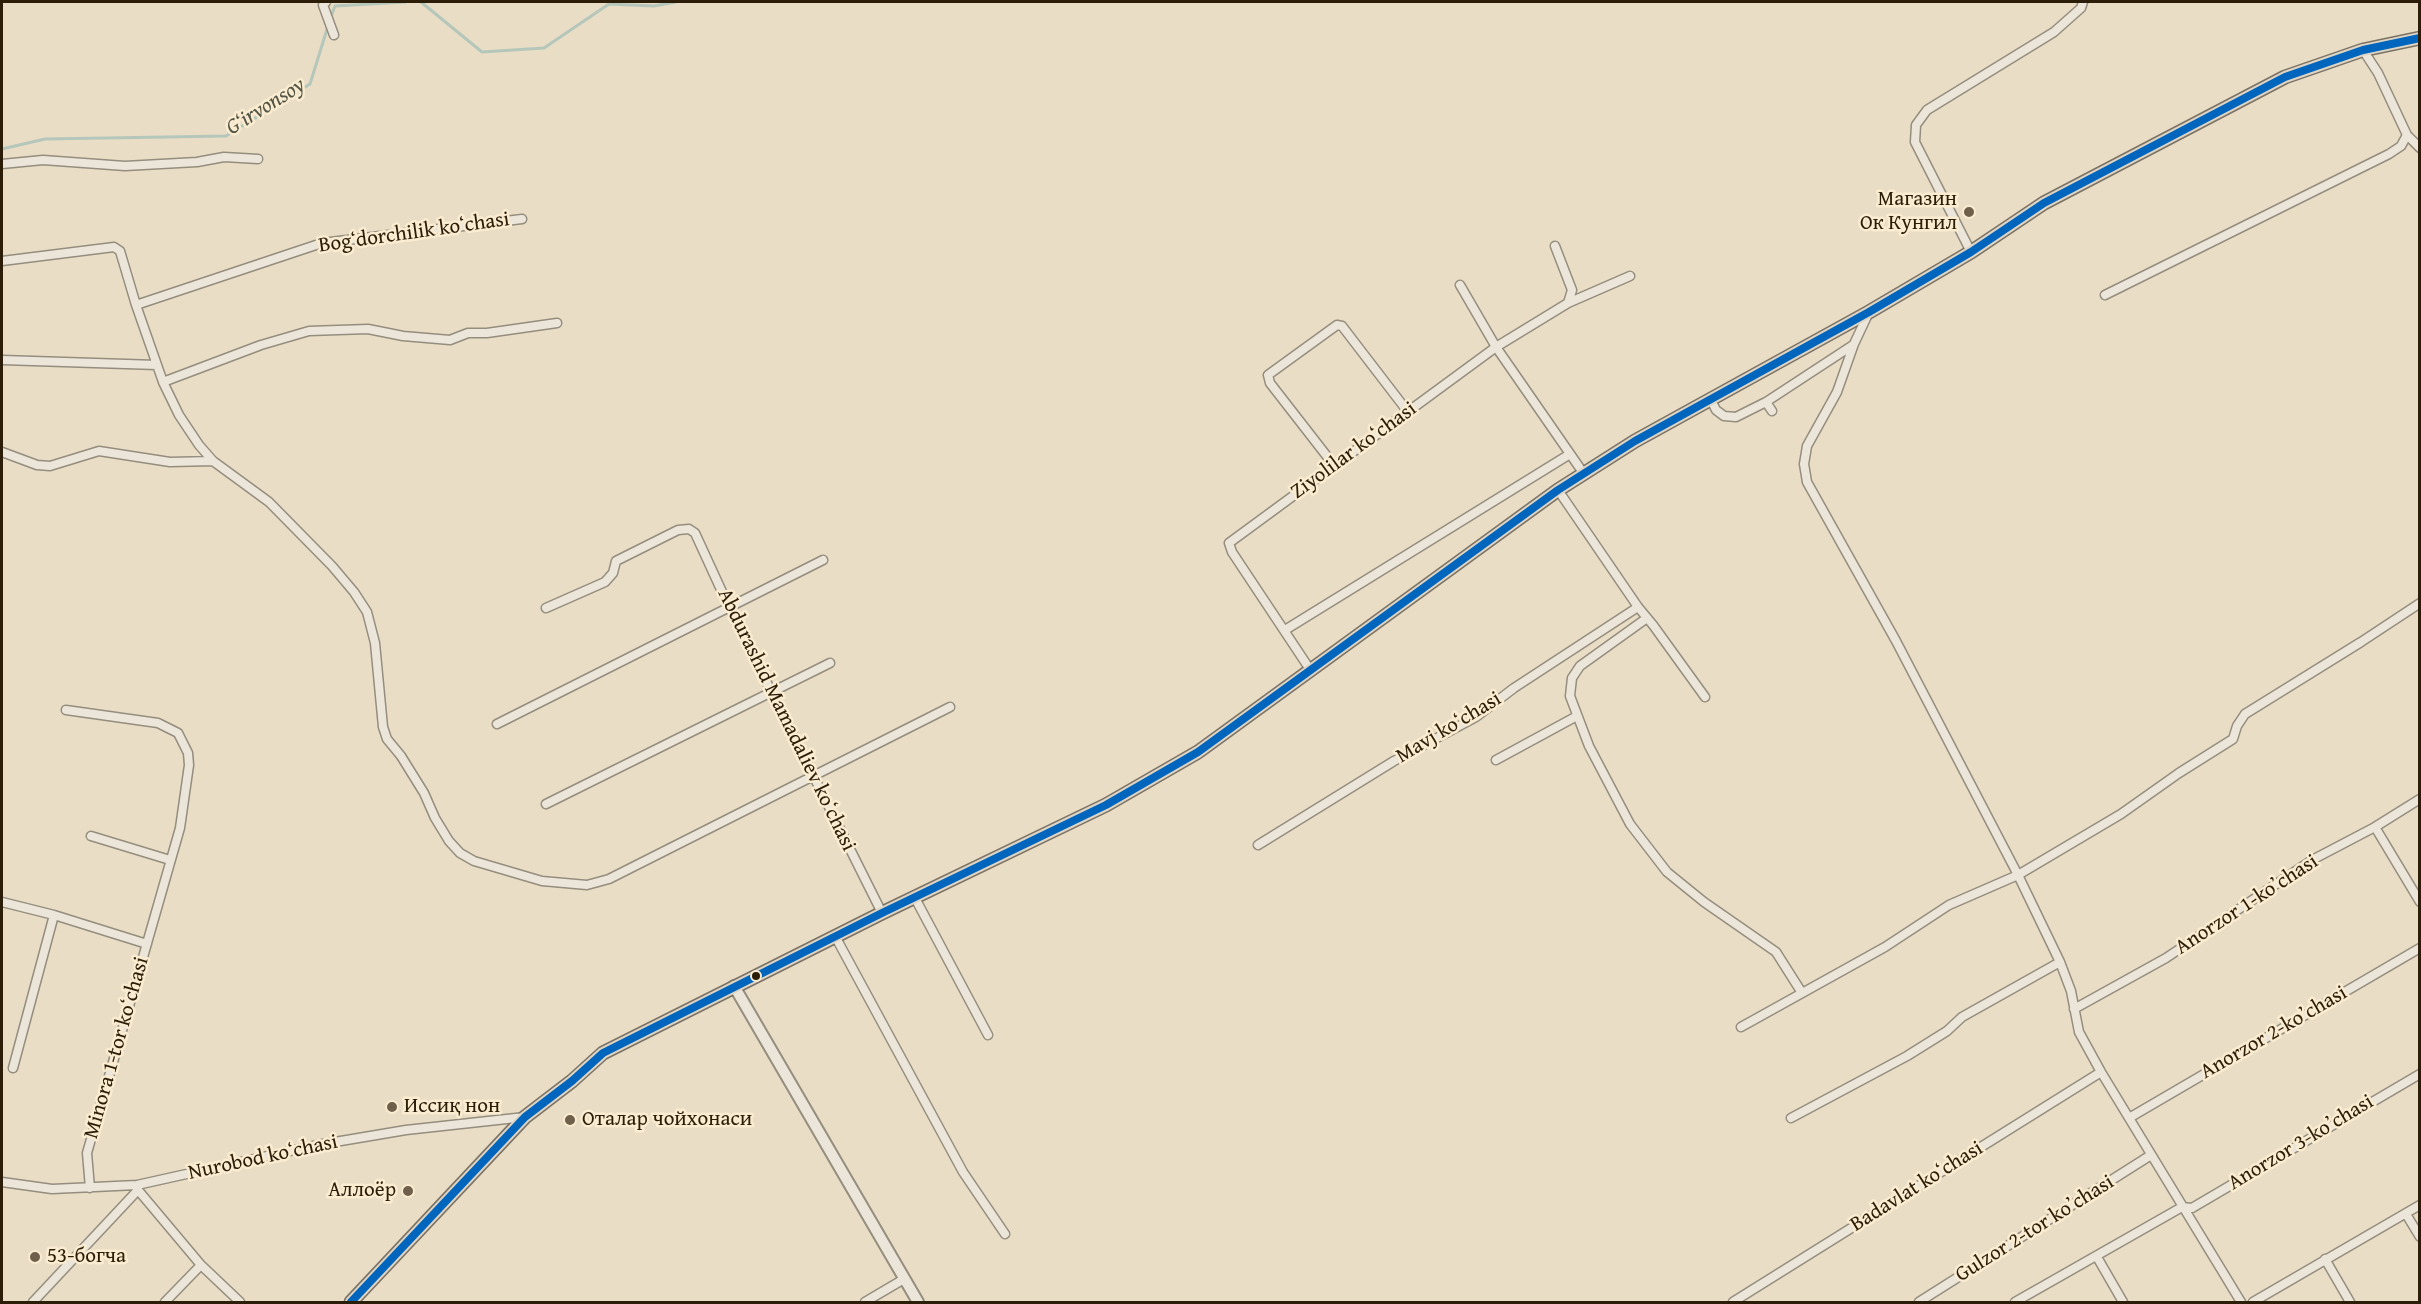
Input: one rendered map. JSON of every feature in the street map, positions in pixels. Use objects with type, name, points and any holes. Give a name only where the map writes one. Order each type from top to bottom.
[{"type":"main road","points":[[351,1302],[525,1117],[572,1081],[603,1053],[834,936],[1116,799],[1198,752],[1558,490],[1635,441],[1869,312],[1971,252],[2044,203],[2285,76],[2363,50],[2420,38]]},
{"type":"street","points":[[326,2],[323,6],[334,35]]},
{"type":"street","points":[[1971,252],[1915,142],[1916,124],[1927,110],[2054,32],[2080,8],[2083,2]]},
{"type":"street","points":[[2363,50],[2378,73],[2407,135],[2420,147]]},
{"type":"street","points":[[2105,295],[2389,154],[2401,146],[2407,135]]},
{"type":"street","points":[[2,164],[43,160],[125,166],[197,162],[224,157],[258,159]]},
{"type":"street","name":"Bogʻdorchilik koʻchasi","points":[[136,305],[322,243],[522,219]]},
{"type":"street","points":[[1555,246],[1572,290],[1568,303]]},
{"type":"street","points":[[2,261],[118,248],[163,382],[179,415],[199,445],[213,461],[269,502],[332,566],[367,612],[375,643],[383,727],[387,739],[401,756],[424,793],[449,841],[460,853],[474,861],[542,881],[587,885],[609,879],[950,707]]},
{"type":"street","name":"Ziyolilar koʻchasi","points":[[1285,630],[1232,552],[1229,543],[1333,464],[1496,347],[1568,303],[1630,276]]},
{"type":"street","points":[[1460,285],[1496,347],[1584,474]]},
{"type":"street","points":[[1869,312],[1854,344],[1837,393],[1807,446],[1804,464],[1807,482],[1896,641],[2018,875],[2060,962],[2071,991],[2079,1032],[2241,1302]]},
{"type":"street","points":[[163,382],[261,345],[309,331],[368,329],[403,336],[450,340],[468,333],[487,333],[557,323]]},
{"type":"street","points":[[1333,464],[1270,383],[1268,375],[1337,325],[1342,326],[1408,412]]},
{"type":"street","points":[[1711,400],[1716,410],[1724,416],[1736,417],[1766,402],[1854,344]]},
{"type":"street","points":[[2,360],[157,365]]},
{"type":"street","points":[[1766,402],[1772,411]]},
{"type":"street","points":[[2,452],[37,465],[50,466],[99,452],[170,462],[213,461]]},
{"type":"street","points":[[1311,671],[1285,630],[1570,454]]},
{"type":"street","points":[[1558,490],[1638,607],[1705,698]]},
{"type":"street","name":"Abdurashid Mamadaliev koʻchasi","points":[[546,608],[604,582],[613,573],[616,561],[678,530],[688,529],[695,533],[729,607],[882,913]]},
{"type":"street","points":[[497,724],[823,560]]},
{"type":"street","points":[[1741,1028],[1885,947],[1949,905],[2018,875],[2121,814],[2233,739],[2236,726],[2245,714],[2420,603]]},
{"type":"street","name":"Mavj koʻchasi","points":[[1258,845],[1394,760],[1476,717],[1514,688],[1638,607]]},
{"type":"street","points":[[1647,618],[1575,672],[1570,696],[1589,746],[1630,824],[1667,872],[1704,902],[1776,952],[1802,993]]},
{"type":"street","points":[[546,804],[830,663]]},
{"type":"street","name":"Minora 1-tor koʻchasi","points":[[66,710],[158,723],[178,733],[188,753],[189,765],[180,828],[87,1153],[90,1188]]},
{"type":"street","points":[[1496,760],[1577,716]]},
{"type":"street","name":"Аnorzor 1-koʼchasi","points":[[2074,1009],[2166,958],[2312,860],[2375,827],[2420,799]]},
{"type":"street","points":[[2375,827],[2420,902]]},
{"type":"street","points":[[91,836],[170,860]]},
{"type":"street","points":[[915,898],[988,1035]]},
{"type":"street","name":"Minora 1-tor koʻchasi","points":[[2,902],[54,915],[147,944]]},
{"type":"street","points":[[13,1068],[54,915]]},
{"type":"street","points":[[834,936],[963,1172],[1005,1234]]},
{"type":"street","name":"Аnorzor 2-koʼchasi","points":[[2129,1118],[2420,948]]},
{"type":"street","points":[[1791,1118],[1907,1056],[1947,1031],[1962,1017],[2060,962]]},
{"type":"street","points":[[734,986],[918,1302]]},
{"type":"street","name":"Badavlat koʻchasi","points":[[1732,1302],[2101,1072]]},
{"type":"street","name":"Аnorzor 3-koʼchasi","points":[[2015,1302],[2182,1207],[2192,1208],[2420,1074]]},
{"type":"street","name":"Nurobod koʻchasi","points":[[2,1182],[52,1189],[137,1188],[317,1145],[406,1130],[525,1117]]},
{"type":"street","name":"Gulzor 2-tor koʼchasi","points":[[1919,1302],[2151,1155]]},
{"type":"street","points":[[33,1302],[137,1188],[201,1265],[240,1302]]},
{"type":"street","points":[[2253,1302],[2420,1205]]},
{"type":"street","points":[[2406,1214],[2420,1237]]},
{"type":"street","points":[[2097,1257],[2123,1302]]},
{"type":"street","points":[[2325,1259],[2350,1302]]},
{"type":"street","points":[[165,1302],[201,1265]]},
{"type":"street","points":[[865,1302],[904,1279]]},
{"type":"waterway","name":"G‘irvonsoy","points":[[330,19],[335,6],[406,2]]},
{"type":"waterway","name":"G‘irvonsoy","points":[[421,2],[482,52],[544,48],[609,4],[654,6],[676,2]]},
{"type":"waterway","name":"G‘irvonsoy","points":[[2,149],[45,139],[226,136],[310,84],[328,26]]},
{"type":"transit line","points":[[351,1302],[525,1117],[572,1081],[603,1053],[882,913],[1106,805],[1198,752],[1558,490],[1635,441],[1869,312],[1971,252],[2044,203],[2285,77],[2363,50],[2420,38]]},
{"type":"place","name":"Магазин Ок Кунгил","points":[[1969,212]]},
{"type":"place","name":"Иссиқ нон","points":[[392,1107]]},
{"type":"place","name":"Оталар чойхонаси","points":[[570,1120]]},
{"type":"place","name":"Аллоёр","points":[[408,1191]]},
{"type":"place","name":"53-богча","points":[[35,1257]]}]
